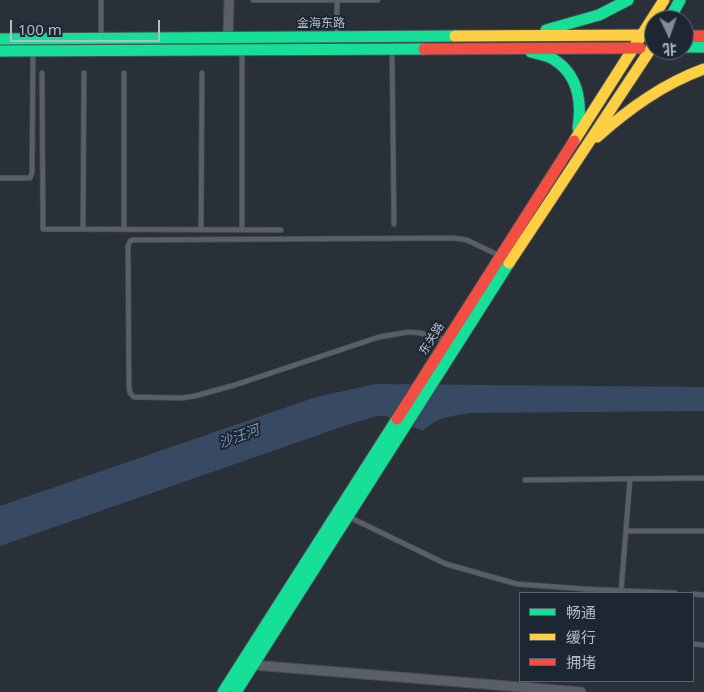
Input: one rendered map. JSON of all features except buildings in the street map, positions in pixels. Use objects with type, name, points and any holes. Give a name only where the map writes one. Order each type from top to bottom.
[{"type":"main road","points":[[526,35],[574,23],[628,0]]},
{"type":"main road","name":"金海东路","points":[[0,39],[644,35]]},
{"type":"main road","name":"东关路","points":[[223,692],[577,135],[634,48],[644,39]]},
{"type":"main road","name":"金海东路","points":[[0,51],[644,47]]},
{"type":"main road","points":[[521,49],[553,59],[568,72],[580,95],[581,115],[577,135]]},
{"type":"main road","name":"东关路","points":[[236,692],[544,208],[644,60]]},
{"type":"main road","points":[[583,151],[622,115],[655,91],[704,69]]},
{"type":"street","points":[[228,38],[229,0]]},
{"type":"street","points":[[253,665],[581,692]]},
{"type":"lane","points":[[101,0],[101,38]]},
{"type":"lane","points":[[253,0],[378,0]]},
{"type":"lane","points":[[337,38],[338,0]]},
{"type":"lane","points":[[242,50],[242,230]]},
{"type":"lane","points":[[392,50],[394,224]]},
{"type":"lane","points":[[0,178],[30,178],[32,173],[34,51]]},
{"type":"lane","points":[[42,73],[43,229],[281,230]]},
{"type":"lane","points":[[83,229],[84,73]]},
{"type":"lane","points":[[124,73],[124,229]]},
{"type":"lane","points":[[201,230],[202,73]]},
{"type":"lane","points":[[447,341],[420,333],[409,332],[379,337],[235,385],[195,396],[181,398],[134,397],[130,393],[129,387],[130,242],[133,240],[454,238],[467,240],[501,256]]},
{"type":"lane","points":[[348,516],[446,564],[495,579],[517,584],[621,592],[630,478]]},
{"type":"lane","points":[[525,480],[704,478]]},
{"type":"lane","points":[[626,531],[704,532]]},
{"type":"water","name":"沙汪河","points":[[376,384],[704,387],[704,411],[471,413],[439,420],[423,431],[386,416],[377,416],[0,546],[0,506],[316,397]]},
{"type":"traffic: fast","points":[[546,30],[599,15],[628,0]]},
{"type":"traffic: fast","points":[[674,10],[680,0]]},
{"type":"traffic: fast","points":[[0,39],[455,36]]},
{"type":"traffic: fast","points":[[694,47],[704,47]]},
{"type":"traffic: fast","points":[[0,51],[424,49]]},
{"type":"traffic: fast","points":[[531,52],[551,58],[568,72],[576,89],[578,99],[578,128]]},
{"type":"traffic: fast","points":[[236,692],[509,263]]},
{"type":"traffic: fast","points":[[223,692],[397,419]]},
{"type":"traffic: slow","points":[[574,141],[664,0]]},
{"type":"traffic: slow","points":[[455,36],[644,35]]},
{"type":"traffic: slow","points":[[509,263],[644,59]]},
{"type":"traffic: slow","points":[[597,137],[622,116],[661,89],[704,69]]},
{"type":"traffic: jam","points":[[694,36],[704,36]]},
{"type":"traffic: jam","points":[[424,49],[640,48]]},
{"type":"traffic: jam","points":[[397,419],[574,141]]}]
